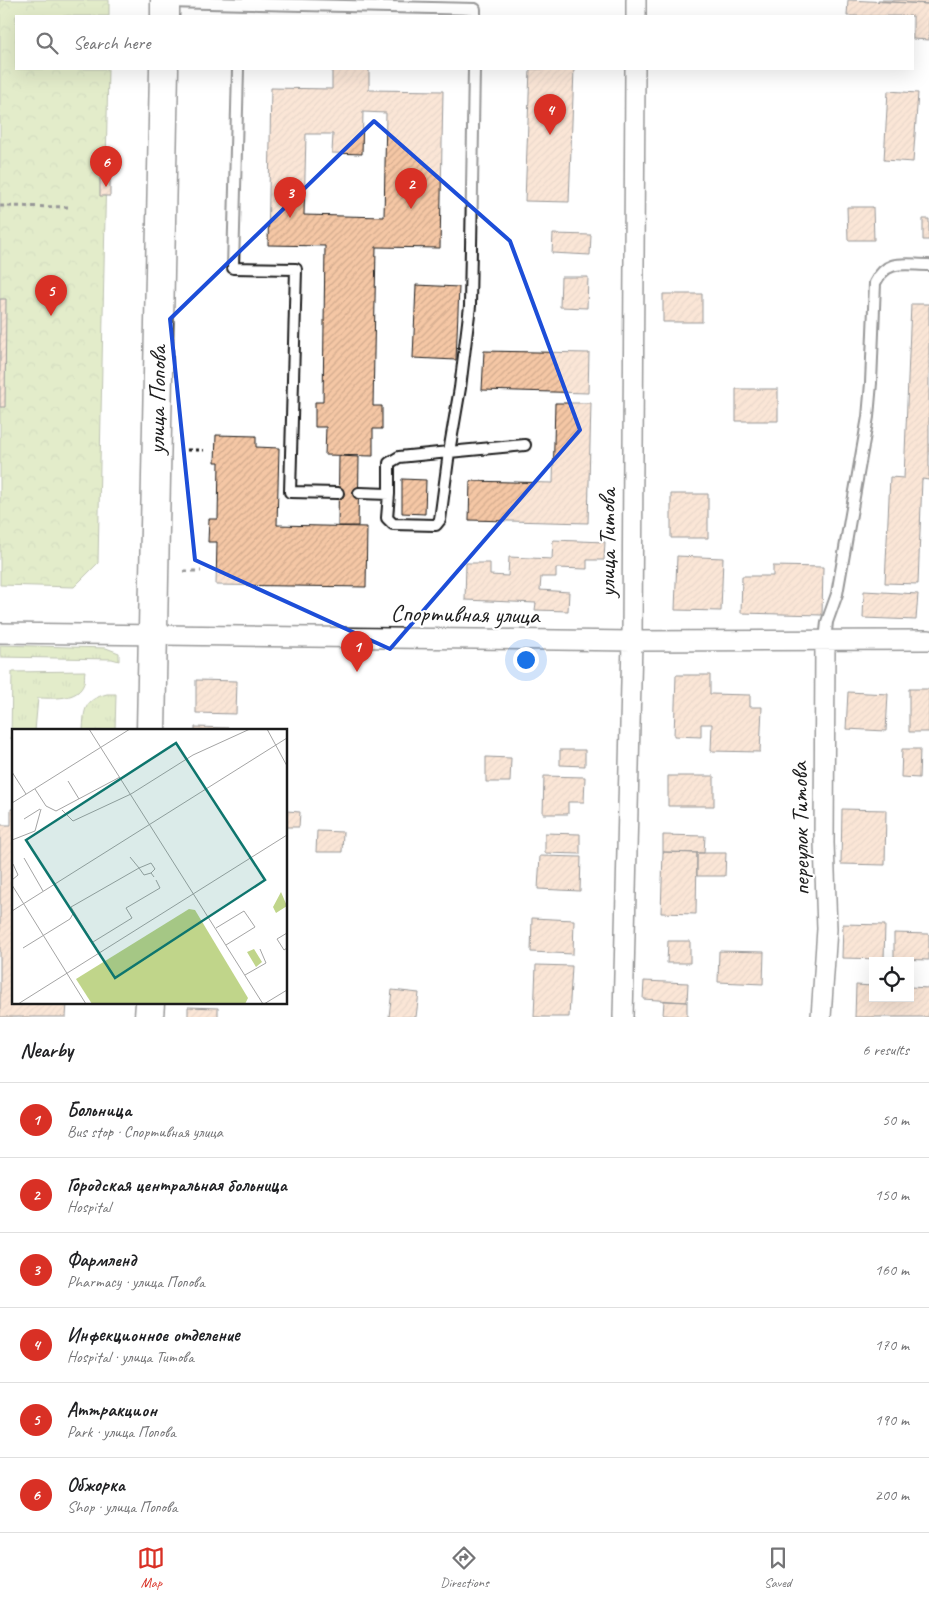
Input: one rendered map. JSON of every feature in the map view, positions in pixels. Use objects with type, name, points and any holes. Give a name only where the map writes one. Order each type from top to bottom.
[{"type":"street","points":[[636,0],[636,15]]},
{"type":"street","name":"улица Попова","points":[[151,729],[164,70]]},
{"type":"street","name":"улица Титова","points":[[623,1017],[632,641],[635,70]]},
{"type":"street","name":"Спортивная улица","points":[[0,633],[632,641],[929,640]]},
{"type":"street","name":"переулок Титова","points":[[821,1017],[826,929],[824,843],[825,641]]},
{"type":"street","points":[[149,1017],[150,1004]]},
{"type":"lane","points":[[239,4],[239,15]]},
{"type":"lane","points":[[165,6],[437,4],[476,9],[475,15]]},
{"type":"lane","points":[[238,70],[233,268],[296,269],[290,492],[338,493]]},
{"type":"lane","points":[[474,70],[470,306],[460,388],[449,452],[440,520],[436,525],[393,524],[387,518],[389,463],[399,457],[449,452],[525,445]]},
{"type":"lane","points":[[825,641],[827,622],[837,594],[868,417],[875,283],[885,268],[892,265],[929,265]]},
{"type":"lane","points":[[358,493],[388,494]]},
{"type":"path","points":[[0,206],[69,208]]},
{"type":"path","points":[[187,450],[204,450]]},
{"type":"path","points":[[184,571],[201,572]]},
{"type":"highlighted area","points":[[374,121],[510,241],[580,430],[390,649],[195,560],[170,319]]},
{"type":"green space","points":[[0,0],[109,0],[109,15],[15,15],[15,70],[108,70],[98,563],[74,587],[0,585]]},
{"type":"green space","points":[[0,645],[106,648],[119,653],[119,661],[112,659],[0,657]]},
{"type":"green space","points":[[85,671],[84,683],[77,693],[57,698],[38,698],[35,729],[12,729],[11,739],[12,672]]},
{"type":"green space","points":[[116,694],[115,729],[83,729],[87,706],[99,696]]},
{"type":"building","points":[[848,0],[929,4],[929,40],[914,39],[914,15],[847,15]]},
{"type":"building","points":[[929,0],[929,4],[878,1]]},
{"type":"building","points":[[332,70],[369,70],[369,90],[443,91],[440,248],[376,247],[373,406],[382,406],[382,429],[373,429],[373,456],[325,455],[326,427],[315,427],[315,402],[323,402],[325,246],[268,245],[271,88],[332,89]],"holes":[[[363,112],[386,113],[384,217],[304,215],[306,134],[333,134],[332,153],[362,154]]]},
{"type":"building","points":[[530,70],[574,70],[569,202],[525,201]]},
{"type":"building","points":[[888,91],[918,93],[913,162],[884,160]]},
{"type":"building","points":[[100,178],[110,178],[110,196],[100,196]]},
{"type":"building","points":[[847,207],[873,207],[874,240],[848,240]]},
{"type":"building","points":[[923,219],[929,219],[929,240],[923,240]]},
{"type":"building","points":[[553,234],[591,235],[590,255],[552,253]]},
{"type":"building","points":[[561,277],[588,277],[587,308],[560,307]]},
{"type":"building","points":[[416,285],[459,287],[456,360],[413,358]]},
{"type":"building","points":[[663,294],[702,294],[702,322],[663,322]]},
{"type":"building","points":[[0,299],[6,299],[5,407],[0,407]]},
{"type":"building","points":[[911,304],[929,304],[929,480],[922,479],[918,584],[885,583],[890,477],[904,478]]},
{"type":"building","points":[[484,351],[589,353],[588,393],[482,390]]},
{"type":"building","points":[[736,389],[778,389],[778,421],[736,421]]},
{"type":"building","points":[[555,403],[591,403],[588,523],[469,520],[470,481],[553,483]]},
{"type":"building","points":[[216,435],[256,436],[256,447],[279,448],[277,525],[367,527],[366,587],[216,585],[217,542],[208,542],[209,519],[218,519],[219,462],[215,462]]},
{"type":"building","points":[[339,456],[359,457],[358,526],[338,526]]},
{"type":"building","points":[[402,479],[426,480],[425,514],[402,513]]},
{"type":"building","points":[[671,494],[708,494],[708,538],[671,538]]},
{"type":"building","points":[[553,540],[605,542],[604,560],[587,560],[587,569],[556,568],[556,577],[541,577],[540,590],[569,592],[568,611],[535,610],[536,603],[465,600],[466,563],[490,563],[490,575],[508,576],[509,557],[552,559]]},
{"type":"building","points":[[677,556],[723,558],[721,611],[675,610]]},
{"type":"building","points":[[773,566],[823,567],[822,615],[741,613],[742,576],[773,576]]},
{"type":"building","points":[[864,591],[918,594],[916,620],[863,618]]},
{"type":"building","points":[[676,675],[710,675],[710,694],[750,695],[750,707],[762,707],[760,752],[711,751],[712,724],[701,724],[701,737],[674,736]]},
{"type":"building","points":[[196,680],[237,681],[236,714],[196,713]]},
{"type":"building","points":[[909,689],[929,689],[929,732],[909,732]]},
{"type":"building","points":[[848,692],[888,694],[886,731],[846,729]]},
{"type":"building","points":[[195,727],[229,728],[229,729],[195,729]]},
{"type":"building","points":[[902,749],[920,749],[919,778],[901,777]]},
{"type":"building","points":[[560,750],[585,750],[585,766],[560,765]]},
{"type":"building","points":[[486,757],[511,758],[510,782],[486,782]]},
{"type":"building","points":[[544,776],[585,777],[584,802],[568,802],[568,814],[543,814]]},
{"type":"building","points":[[668,776],[714,776],[714,806],[668,806]]},
{"type":"building","points":[[12,809],[12,1004],[67,1004],[66,1017],[0,1017],[0,825],[11,825]]},
{"type":"building","points":[[842,809],[886,810],[885,865],[841,864]]},
{"type":"building","points":[[288,811],[300,812],[299,827],[288,827]]},
{"type":"building","points":[[317,831],[343,832],[342,852],[316,852]]},
{"type":"building","points":[[545,833],[580,834],[580,854],[545,853]]},
{"type":"building","points":[[663,835],[705,836],[704,853],[663,852]]},
{"type":"building","points":[[663,852],[697,853],[696,914],[661,913]]},
{"type":"building","points":[[697,853],[726,853],[725,876],[697,876]]},
{"type":"building","points":[[540,856],[581,857],[580,891],[538,889]]},
{"type":"building","points":[[532,918],[574,920],[573,954],[531,952]]},
{"type":"building","points":[[843,924],[885,925],[884,957],[842,958]]},
{"type":"building","points":[[894,933],[929,934],[929,960],[914,960],[914,957],[894,957]]},
{"type":"building","points":[[668,941],[690,941],[690,963],[667,963]]},
{"type":"building","points":[[719,951],[764,952],[763,984],[718,982]]},
{"type":"building","points":[[536,965],[572,966],[569,1017],[534,1017]]},
{"type":"building","points":[[644,981],[688,983],[687,1002],[643,999]]},
{"type":"building","points":[[856,985],[869,986],[869,1002],[914,1002],[914,987],[929,988],[929,1017],[855,1017]]},
{"type":"building","points":[[392,990],[419,993],[416,1017],[389,1017]]},
{"type":"building","points":[[664,1001],[687,1002],[687,1017],[663,1015]]},
{"type":"building","points":[[188,1007],[218,1008],[218,1017],[188,1017]]},
{"type":"place","name":"Инфекционное отделение","points":[[550,135]]},
{"type":"place","name":"Обжорка","points":[[106,187]]},
{"type":"place","name":"Городская центральная больница","points":[[411,209]]},
{"type":"place","name":"Фармленд","points":[[290,218]]},
{"type":"place","name":"Аттракцион","points":[[51,316]]},
{"type":"place","name":"Больница","points":[[357,672]]}]
